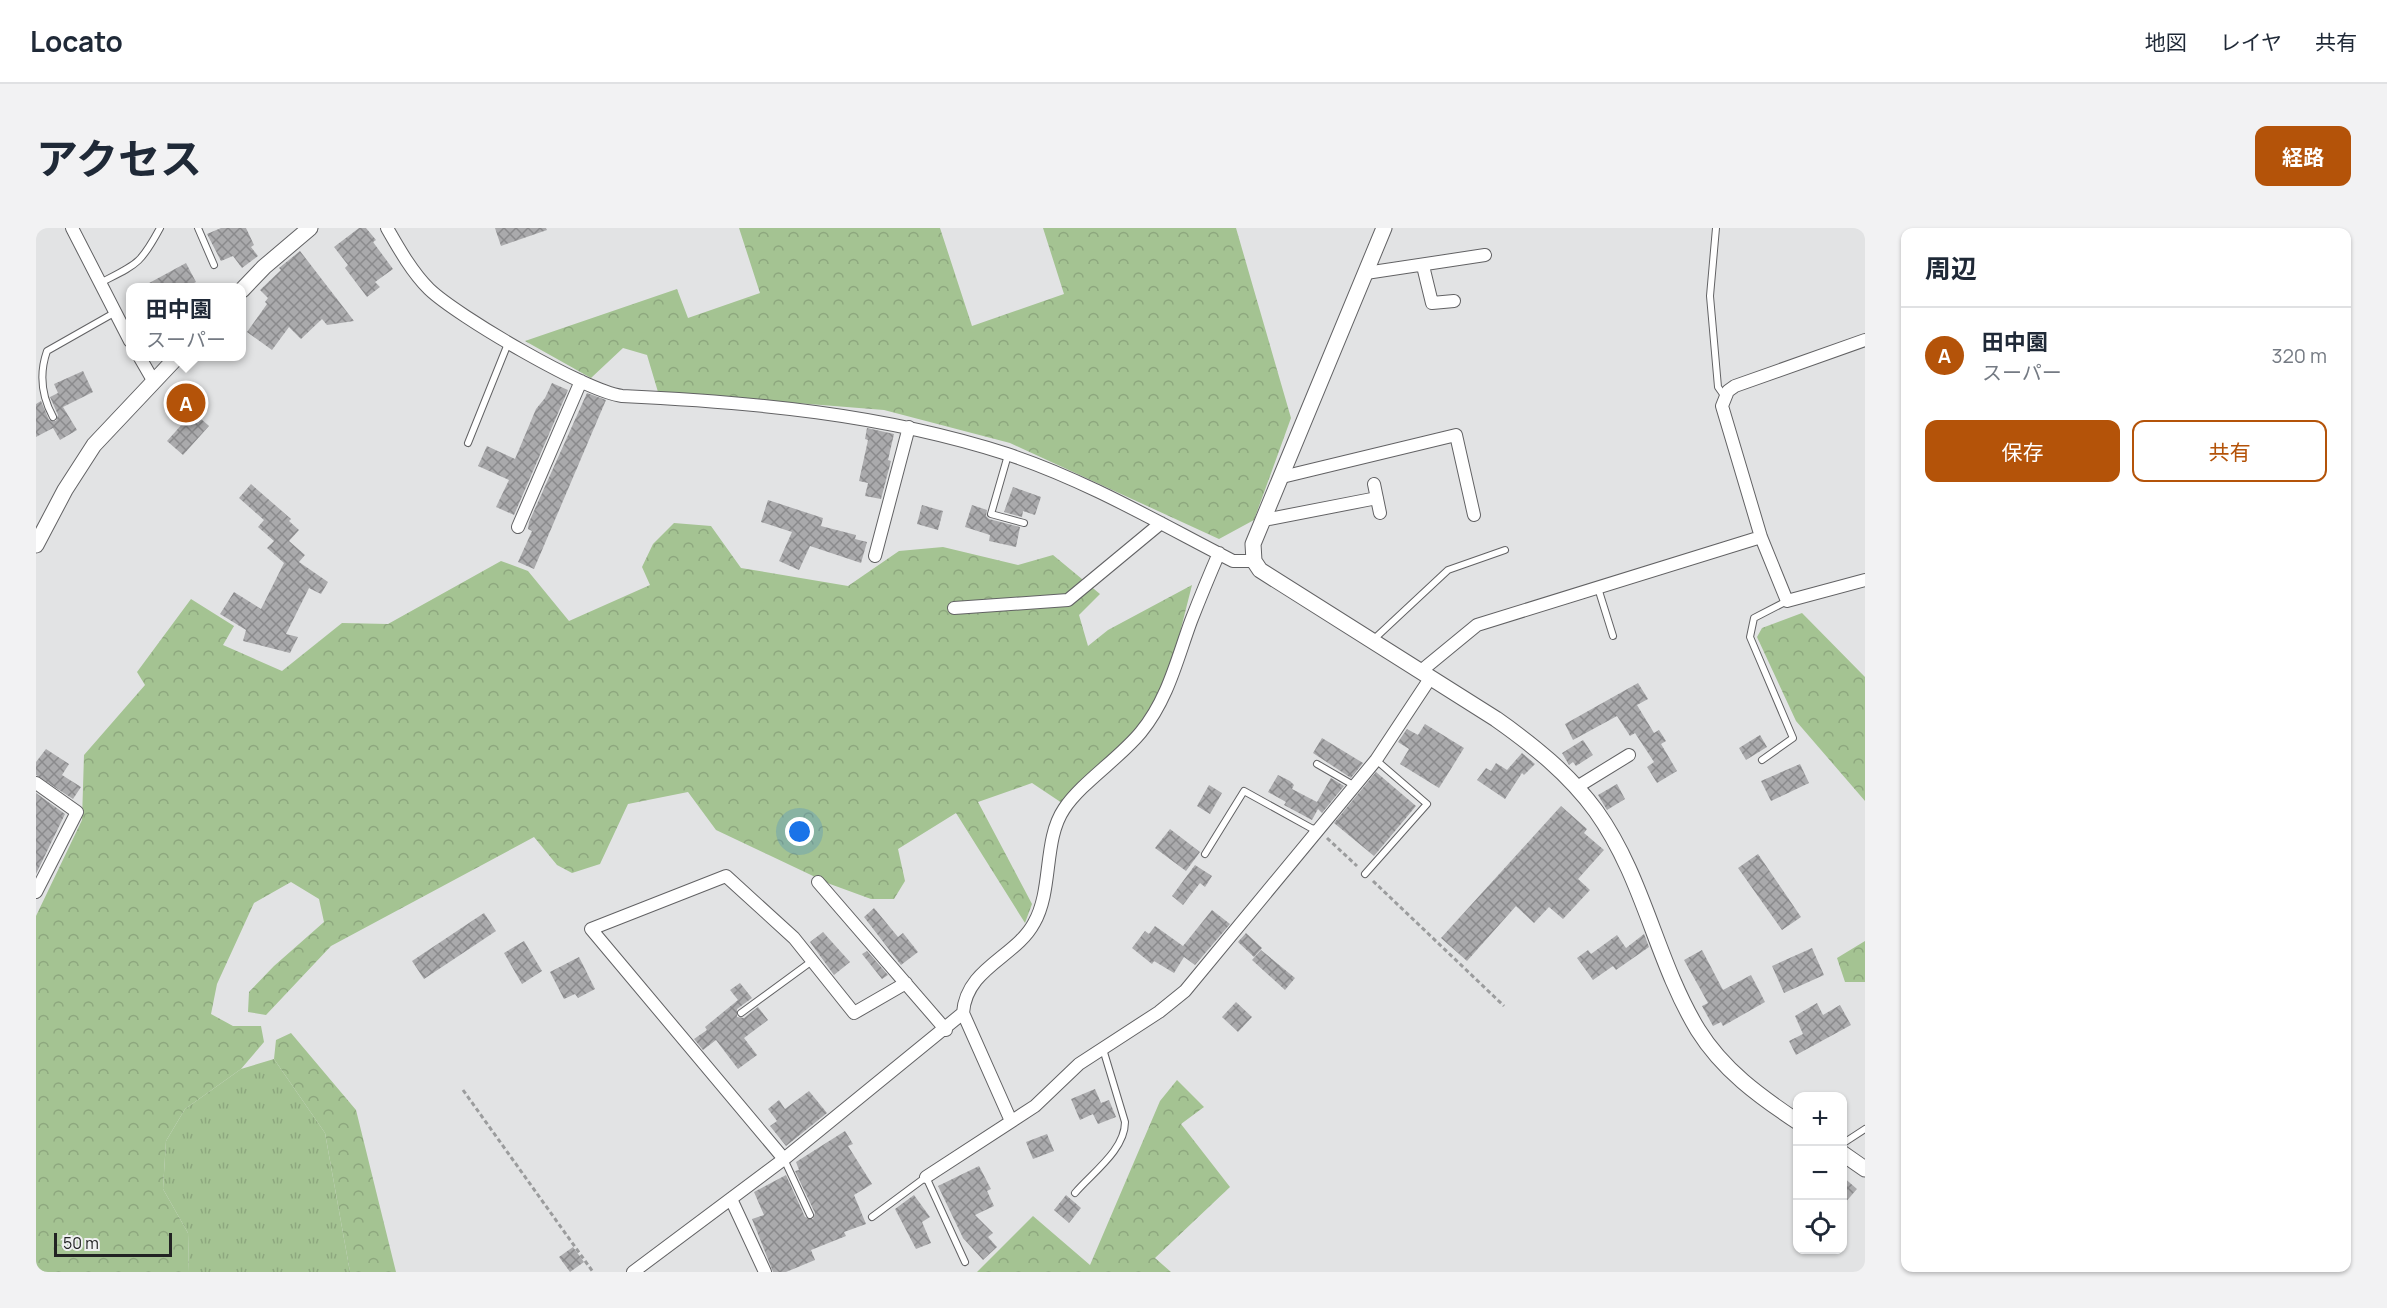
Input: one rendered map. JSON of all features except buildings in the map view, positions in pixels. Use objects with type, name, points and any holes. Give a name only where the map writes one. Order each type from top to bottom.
[{"type":"street","points":[[72,228],[126,334]]},
{"type":"street","points":[[246,286],[264,267],[310,228]]},
{"type":"street","points":[[387,228],[428,288],[508,341],[581,381],[610,394],[780,408],[881,420],[909,427],[1008,455],[1116,500],[1233,561],[1254,561]]},
{"type":"street","points":[[1384,228],[1253,544],[1254,561],[1260,570],[1373,640],[1524,739],[1577,787],[1596,812],[1620,852],[1647,908],[1668,968],[1699,1032],[1743,1083],[1793,1119]]},
{"type":"street","points":[[1366,273],[1485,255]]},
{"type":"street","points":[[1423,266],[1432,303],[1454,301]]},
{"type":"street","points":[[1865,340],[1735,386],[1728,391],[1722,406],[1761,537],[1787,601],[1865,580]]},
{"type":"street","points":[[141,361],[154,382]]},
{"type":"street","points":[[36,545],[65,490],[94,445],[174,361]]},
{"type":"street","points":[[518,526],[581,381]]},
{"type":"street","points":[[875,556],[909,427]]},
{"type":"street","points":[[1282,477],[1456,435],[1474,515]]},
{"type":"street","points":[[1374,484],[1380,513]]},
{"type":"street","points":[[1264,520],[1377,498]]},
{"type":"street","points":[[954,608],[1068,600],[1161,523]]},
{"type":"street","points":[[926,1177],[1035,1106],[1079,1064],[1159,1012],[1185,991],[1376,760],[1426,674],[1477,625],[1761,537]]},
{"type":"street","points":[[1011,1120],[963,1013],[964,999],[972,984],[1033,926],[1042,907],[1056,829],[1064,810],[1142,732],[1173,679],[1190,622],[1218,553]]},
{"type":"street","points":[[1577,787],[1629,755]]},
{"type":"street","points":[[36,783],[77,812],[36,891]]},
{"type":"street","points":[[784,1159],[591,929],[726,876],[794,938],[854,1013],[906,983]]},
{"type":"street","points":[[818,882],[946,1030]]},
{"type":"street","points":[[633,1272],[784,1159],[946,1030],[963,1013]]},
{"type":"street","points":[[1847,1156],[1865,1169]]},
{"type":"street","points":[[731,1199],[765,1272]]},
{"type":"lane","points":[[100,283],[134,266],[144,257],[160,228]]},
{"type":"lane","points":[[198,228],[214,265]]},
{"type":"lane","points":[[1716,228],[1710,297],[1718,387],[1725,397]]},
{"type":"lane","points":[[53,417],[43,399],[43,362],[47,351],[114,313]]},
{"type":"lane","points":[[468,443],[508,341]]},
{"type":"lane","points":[[1008,455],[991,514],[1024,523]]},
{"type":"lane","points":[[1373,640],[1448,570],[1505,550]]},
{"type":"lane","points":[[1598,588],[1613,636]]},
{"type":"lane","points":[[1762,760],[1793,738],[1750,637],[1751,628],[1754,618],[1787,601]]},
{"type":"lane","points":[[1365,874],[1427,804],[1376,760]]},
{"type":"lane","points":[[1317,764],[1355,786]]},
{"type":"lane","points":[[1205,854],[1244,791],[1311,828],[1319,830]]},
{"type":"lane","points":[[741,1014],[812,961]]},
{"type":"lane","points":[[1075,1193],[1119,1145],[1125,1134],[1125,1122],[1103,1049]]},
{"type":"lane","points":[[1847,1141],[1865,1129]]},
{"type":"lane","points":[[784,1159],[810,1215]]},
{"type":"lane","points":[[872,1217],[926,1177],[965,1262]]},
{"type":"path","points":[[1319,830],[1504,1006]]},
{"type":"path","points":[[463,1090],[593,1272]]},
{"type":"green space","points":[[739,228],[940,228],[972,326],[1064,294],[1043,228],[1236,228],[1291,418],[1254,520],[1219,539],[1010,443],[884,410],[658,392],[647,355],[623,348],[591,378],[525,341],[677,289],[688,318],[760,293]]},
{"type":"green space","points":[[674,523],[711,526],[741,568],[848,586],[899,551],[943,547],[1018,565],[1053,555],[1100,594],[1079,615],[1088,646],[1108,630],[1192,585],[1169,676],[1140,730],[1065,805],[1032,783],[978,802],[1032,904],[1025,923],[956,813],[898,849],[905,881],[894,899],[871,899],[830,884],[716,830],[688,792],[628,804],[600,864],[572,873],[557,865],[534,837],[331,946],[266,1015],[248,1012],[249,992],[274,966],[324,922],[319,899],[291,882],[254,903],[217,984],[211,1014],[233,1026],[261,1026],[264,1042],[241,1069],[185,1109],[166,1141],[163,1189],[188,1233],[189,1272],[36,1272],[36,916],[82,820],[84,755],[145,685],[137,672],[191,599],[234,626],[223,645],[282,671],[342,623],[388,624],[501,561],[528,571],[569,621],[650,585],[642,567],[653,544]]},
{"type":"green space","points":[[1802,613],[1865,677],[1865,801],[1796,721],[1757,637],[1762,628]]},
{"type":"green space","points":[[1865,941],[1865,982],[1845,982],[1837,958]]},
{"type":"green space","points":[[291,1033],[356,1110],[396,1272],[350,1272],[325,1133],[274,1059],[276,1040]]},
{"type":"green space","points":[[274,1059],[325,1133],[350,1272],[189,1272],[188,1233],[163,1189],[166,1141],[185,1109],[241,1069]]},
{"type":"green space","points":[[1177,1080],[1204,1107],[1181,1124],[1230,1187],[1155,1258],[1171,1272],[977,1272],[1033,1216],[1090,1265],[1160,1101]]},
{"type":"place","name":"田中園","points":[[186,403]]}]
